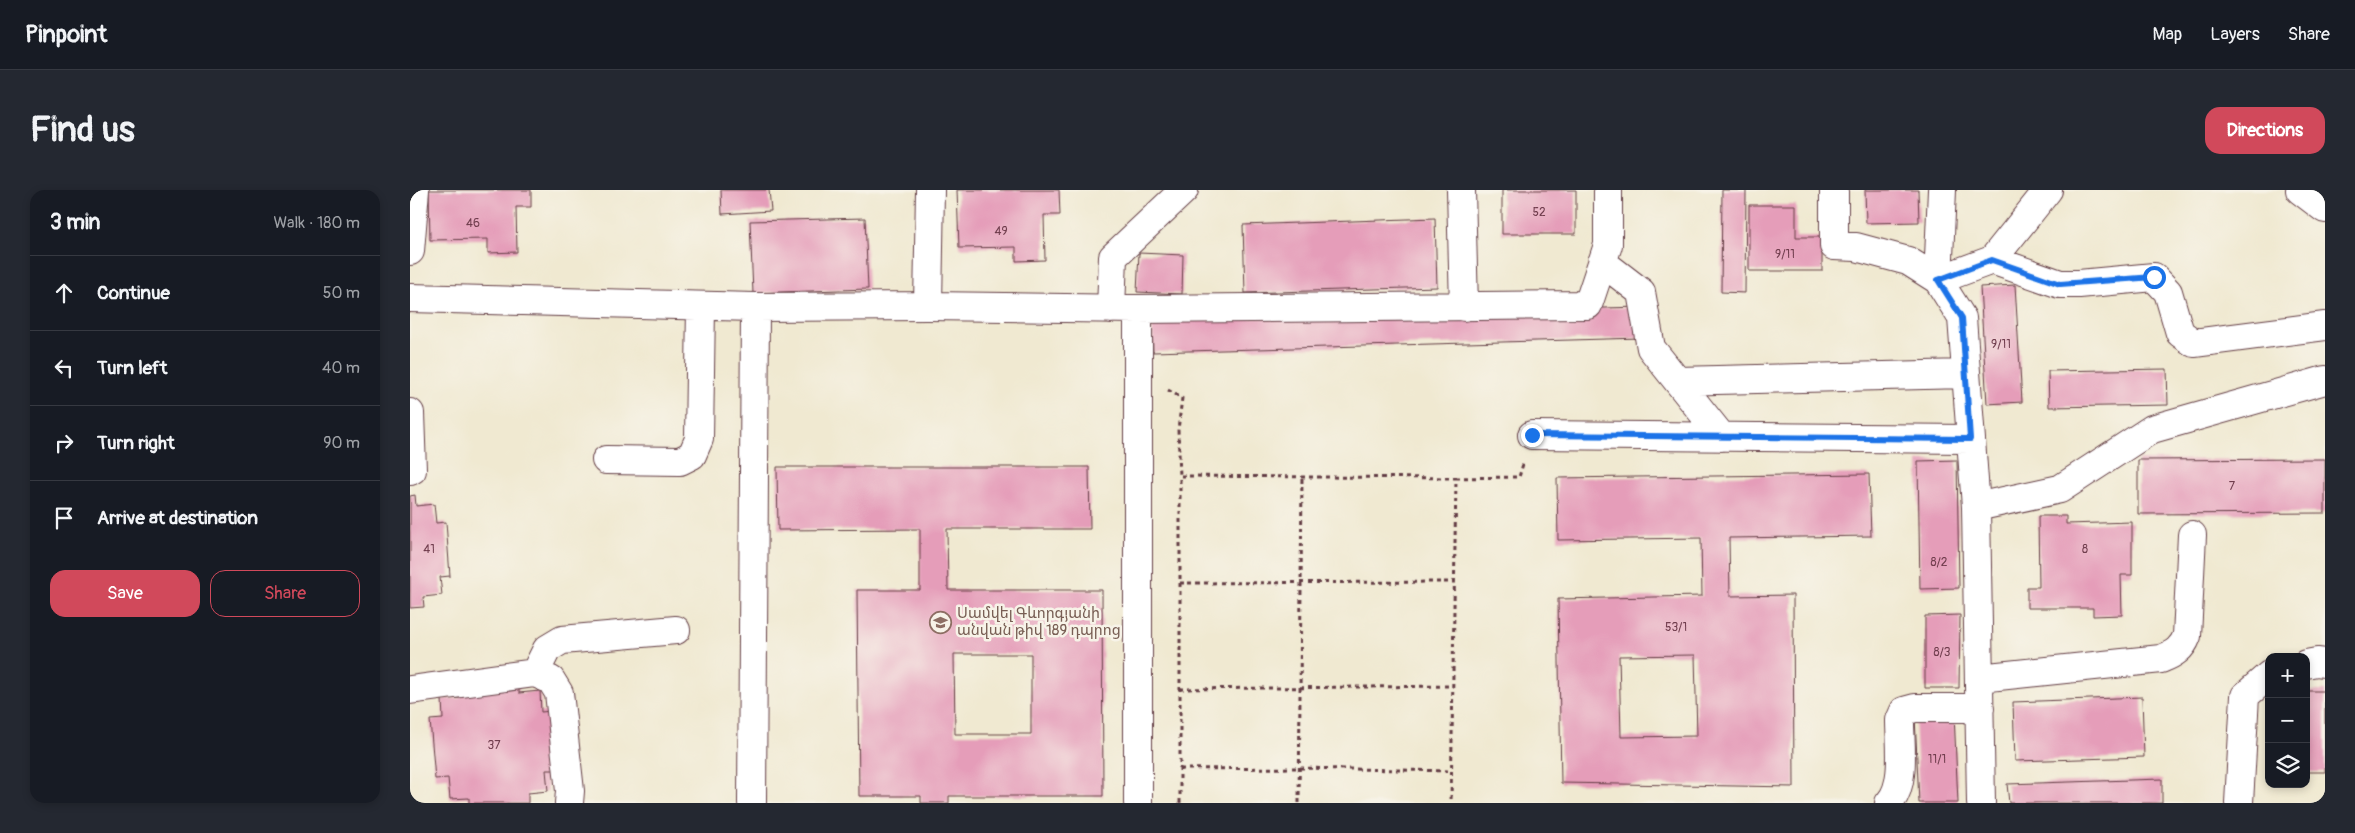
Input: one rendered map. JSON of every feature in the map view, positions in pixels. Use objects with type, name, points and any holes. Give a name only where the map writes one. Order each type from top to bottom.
[{"type":"lane","points":[[410,251],[415,190]]},
{"type":"lane","points":[[928,306],[930,190]]},
{"type":"lane","points":[[1111,309],[1113,257],[1184,190]]},
{"type":"lane","points":[[1461,190],[1464,307]]},
{"type":"lane","points":[[410,298],[755,307],[928,306],[1138,309],[1588,305],[1608,244],[1608,190]]},
{"type":"lane","points":[[1834,190],[1834,246],[1856,248],[1908,262],[1938,280],[1962,318],[1976,507],[1981,803]]},
{"type":"lane","points":[[1938,280],[1942,190]]},
{"type":"lane","points":[[1938,280],[1992,260],[2048,190]]},
{"type":"lane","points":[[2300,190],[2325,209]]},
{"type":"lane","points":[[1992,260],[2060,284],[2154,277],[2168,292],[2180,333],[2194,343],[2325,326]]},
{"type":"lane","points":[[1602,262],[1642,292],[1651,348],[1722,437]]},
{"type":"lane","points":[[606,460],[680,461],[692,455],[699,439],[701,306]]},
{"type":"lane","points":[[752,803],[755,307]]},
{"type":"lane","points":[[1138,309],[1138,803]]},
{"type":"lane","points":[[1678,381],[1965,374]]},
{"type":"lane","points":[[1976,507],[2060,489],[2152,429],[2325,380]]},
{"type":"lane","points":[[410,413],[412,470],[410,471]]},
{"type":"lane","points":[[1532,435],[1970,439]]},
{"type":"lane","points":[[1979,678],[2161,658],[2172,655],[2183,646],[2187,636],[2192,535]]},
{"type":"lane","points":[[535,673],[547,649],[562,640],[676,630]]},
{"type":"lane","points":[[2310,663],[2325,663]]},
{"type":"lane","points":[[410,690],[535,673],[551,680],[559,692],[570,791],[569,803]]},
{"type":"lane","points":[[2239,803],[2245,696],[2265,678]]},
{"type":"lane","points":[[1889,803],[1900,785],[1900,720],[1904,710],[1915,708],[1980,708]]},
{"type":"path","points":[[1138,373],[1182,398],[1178,430],[1180,476],[1180,803]]},
{"type":"path","points":[[1180,476],[1519,477],[1532,435]]},
{"type":"path","points":[[1299,803],[1302,477]]},
{"type":"path","points":[[1452,803],[1456,478]]},
{"type":"path","points":[[1180,583],[1455,582]]},
{"type":"path","points":[[1180,689],[1453,686]]},
{"type":"path","points":[[1180,769],[1299,768],[1452,771]]},
{"type":"building","points":[[429,190],[531,190],[531,207],[516,207],[517,252],[488,253],[488,239],[430,240]]},
{"type":"building","points":[[721,190],[769,190],[771,211],[722,214]]},
{"type":"building","points":[[957,190],[1059,190],[1060,215],[1044,215],[1045,260],[1016,261],[1016,247],[959,248]]},
{"type":"building","points":[[1502,190],[1576,190],[1576,234],[1502,234]]},
{"type":"building","points":[[1722,190],[1746,190],[1745,293],[1721,292]]},
{"type":"building","points":[[1865,190],[1918,190],[1919,222],[1866,223]]},
{"type":"building","points":[[1749,205],[1796,205],[1796,237],[1822,237],[1822,271],[1749,271]]},
{"type":"building","points":[[865,218],[868,289],[753,293],[750,221]]},
{"type":"building","points":[[1435,218],[1437,287],[1245,293],[1243,225]]},
{"type":"building","points":[[1139,253],[1183,255],[1182,294],[1137,292]]},
{"type":"building","points":[[2015,285],[2022,402],[1987,404],[1980,287]]},
{"type":"building","points":[[1640,307],[1641,338],[1153,352],[1152,321]]},
{"type":"building","points":[[2167,369],[2168,405],[2049,407],[2048,371]]},
{"type":"building","points":[[2325,459],[2325,513],[2138,514],[2138,460]]},
{"type":"building","points":[[1957,460],[1959,588],[1920,589],[1918,461]]},
{"type":"building","points":[[777,467],[1089,467],[1090,529],[947,529],[948,590],[1102,590],[1103,796],[949,796],[949,803],[921,803],[921,796],[859,796],[857,590],[920,590],[920,529],[778,530]],"holes":[[[954,654],[1031,654],[1031,734],[955,734]]]},
{"type":"building","points":[[1869,474],[1871,536],[1729,538],[1730,596],[1793,595],[1794,787],[1561,783],[1558,599],[1702,596],[1701,538],[1558,540],[1557,478]],"holes":[[[1695,655],[1697,736],[1621,737],[1619,656]]]},
{"type":"building","points":[[415,495],[416,506],[434,504],[436,523],[446,522],[450,576],[440,577],[442,595],[423,597],[424,607],[410,608],[410,496]]},
{"type":"building","points":[[2038,516],[2066,516],[2066,524],[2132,522],[2132,575],[2121,575],[2122,615],[2093,616],[2093,608],[2027,608],[2027,587],[2039,587]]},
{"type":"building","points":[[1960,615],[1959,688],[1925,688],[1925,616]]},
{"type":"building","points":[[519,681],[519,693],[540,691],[541,712],[552,711],[557,770],[546,770],[548,791],[528,793],[528,803],[469,803],[469,798],[450,799],[448,778],[435,779],[430,720],[443,719],[442,699],[460,698],[460,686]]},
{"type":"building","points":[[2310,691],[2325,691],[2325,772],[2310,772]]},
{"type":"building","points":[[2142,697],[2144,757],[2015,761],[2013,702]]},
{"type":"building","points":[[1954,714],[1958,803],[1919,803],[1915,716]]},
{"type":"building","points":[[2162,779],[2162,803],[2009,803],[2007,784]]},
{"type":"place","name":"Սամվել Գևորգյանի անվան թիվ 189 դպրոց","points":[[941,622]]},
{"type":"route","points":[[1532,435],[1970,439],[1962,318],[1938,280],[1992,260],[2060,284],[2154,277]]}]
